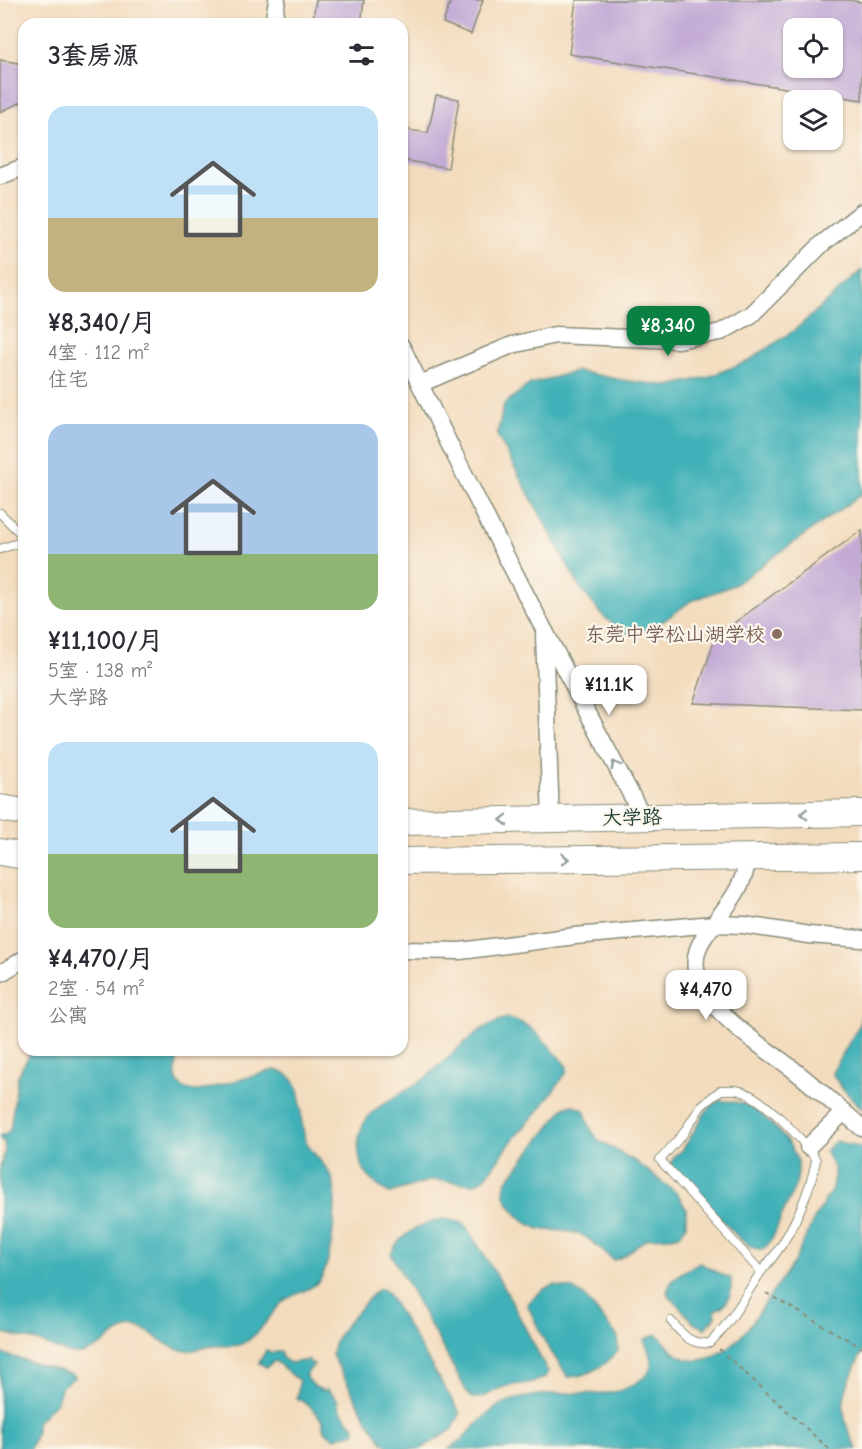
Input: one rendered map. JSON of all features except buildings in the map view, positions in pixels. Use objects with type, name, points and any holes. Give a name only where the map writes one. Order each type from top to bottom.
[{"type":"main road","points":[[0,808],[18,811]]},
{"type":"main road","name":"大学路","points":[[408,822],[862,813]]},
{"type":"main road","points":[[0,852],[18,855]]},
{"type":"main road","points":[[408,861],[862,855]]},
{"type":"street","points":[[274,18],[277,0]]},
{"type":"street","points":[[0,176],[18,169]]},
{"type":"street","points":[[420,384],[512,345],[555,335],[678,340],[721,332],[751,315],[823,243],[862,212]]},
{"type":"street","points":[[408,359],[544,631],[643,817]]},
{"type":"street","points":[[544,631],[551,819]]},
{"type":"street","points":[[748,857],[747,868],[738,892],[703,938],[697,951],[695,963],[703,988],[711,1001],[746,1036],[793,1069],[862,1128]]},
{"type":"street","points":[[408,950],[459,951],[575,936],[714,924],[744,925],[809,935],[862,939]]},
{"type":"street","points":[[1,973],[18,963]]},
{"type":"street","points":[[808,1147],[844,1112]]},
{"type":"lane","points":[[0,513],[18,532]]},
{"type":"lane","points":[[0,549],[18,542]]},
{"type":"lane","points":[[671,1322],[687,1340],[700,1344],[710,1343],[736,1314],[761,1272],[777,1252],[810,1190],[816,1160],[808,1147],[787,1124],[741,1090],[721,1090],[701,1106],[683,1134],[660,1160],[761,1272]]},
{"type":"path","points":[[766,1293],[862,1348]]},
{"type":"path","points":[[717,1347],[829,1449]]},
{"type":"water","points":[[862,270],[862,494],[734,585],[691,601],[652,629],[625,633],[604,617],[580,588],[497,435],[504,404],[530,384],[577,371],[669,386],[708,377],[748,361],[796,329]]},
{"type":"water","points":[[862,1015],[862,1109],[840,1086],[832,1073],[858,1027]]},
{"type":"water","points":[[507,1018],[516,1020],[533,1030],[567,1067],[567,1072],[536,1114],[514,1138],[484,1179],[474,1184],[432,1180],[390,1193],[381,1188],[368,1175],[360,1160],[358,1143],[361,1129],[368,1118],[388,1101],[425,1078],[473,1035]]},
{"type":"water","points":[[29,1056],[179,1056],[176,1078],[179,1084],[184,1088],[199,1091],[274,1070],[286,1074],[293,1080],[300,1098],[306,1141],[330,1173],[334,1187],[331,1246],[324,1273],[319,1281],[284,1301],[258,1332],[246,1342],[235,1346],[180,1350],[167,1345],[145,1330],[131,1328],[125,1329],[97,1348],[76,1354],[0,1332],[0,1168],[5,1150],[0,1135],[5,1135],[10,1130],[18,1075]]},
{"type":"water","points":[[720,1100],[743,1104],[760,1114],[786,1140],[796,1159],[798,1174],[793,1192],[772,1239],[761,1250],[751,1247],[739,1238],[671,1164],[674,1156],[682,1151],[705,1113]]},
{"type":"water","points":[[573,1105],[584,1110],[591,1130],[598,1140],[636,1162],[678,1194],[686,1209],[686,1225],[681,1234],[673,1237],[647,1239],[623,1257],[614,1260],[580,1234],[541,1229],[525,1222],[513,1209],[504,1193],[506,1182],[564,1108]]},
{"type":"water","points":[[836,1141],[862,1148],[862,1352],[850,1378],[844,1400],[846,1422],[857,1449],[449,1449],[485,1416],[510,1401],[544,1394],[613,1392],[631,1386],[650,1370],[651,1360],[644,1340],[657,1334],[674,1352],[684,1358],[694,1360],[715,1356],[733,1344],[748,1328],[795,1260],[814,1219],[831,1191],[834,1168],[825,1151]]},
{"type":"water","points":[[444,1219],[464,1223],[504,1287],[548,1372],[546,1377],[531,1383],[504,1387],[481,1397],[472,1398],[467,1392],[391,1254],[400,1241],[413,1230]]},
{"type":"water","points":[[700,1263],[731,1278],[727,1301],[715,1310],[716,1316],[705,1328],[695,1324],[667,1293],[675,1278]]},
{"type":"water","points":[[554,1285],[573,1289],[584,1296],[618,1337],[618,1351],[602,1366],[568,1377],[546,1344],[527,1304],[544,1289]]},
{"type":"water","points":[[383,1289],[460,1413],[453,1429],[421,1449],[392,1449],[383,1442],[368,1421],[332,1355],[333,1346],[348,1322],[377,1290]]},
{"type":"water","points":[[266,1350],[273,1353],[281,1351],[282,1358],[290,1363],[309,1360],[314,1364],[305,1376],[315,1387],[324,1391],[327,1389],[337,1399],[339,1408],[355,1427],[354,1433],[334,1438],[328,1433],[314,1411],[297,1398],[299,1381],[275,1361],[266,1367],[259,1363]]},
{"type":"water","points":[[0,1353],[75,1377],[62,1386],[57,1401],[36,1423],[36,1433],[30,1449],[0,1448]]},
{"type":"place","name":"东莞中学松山湖学校","points":[[777,634]]}]
